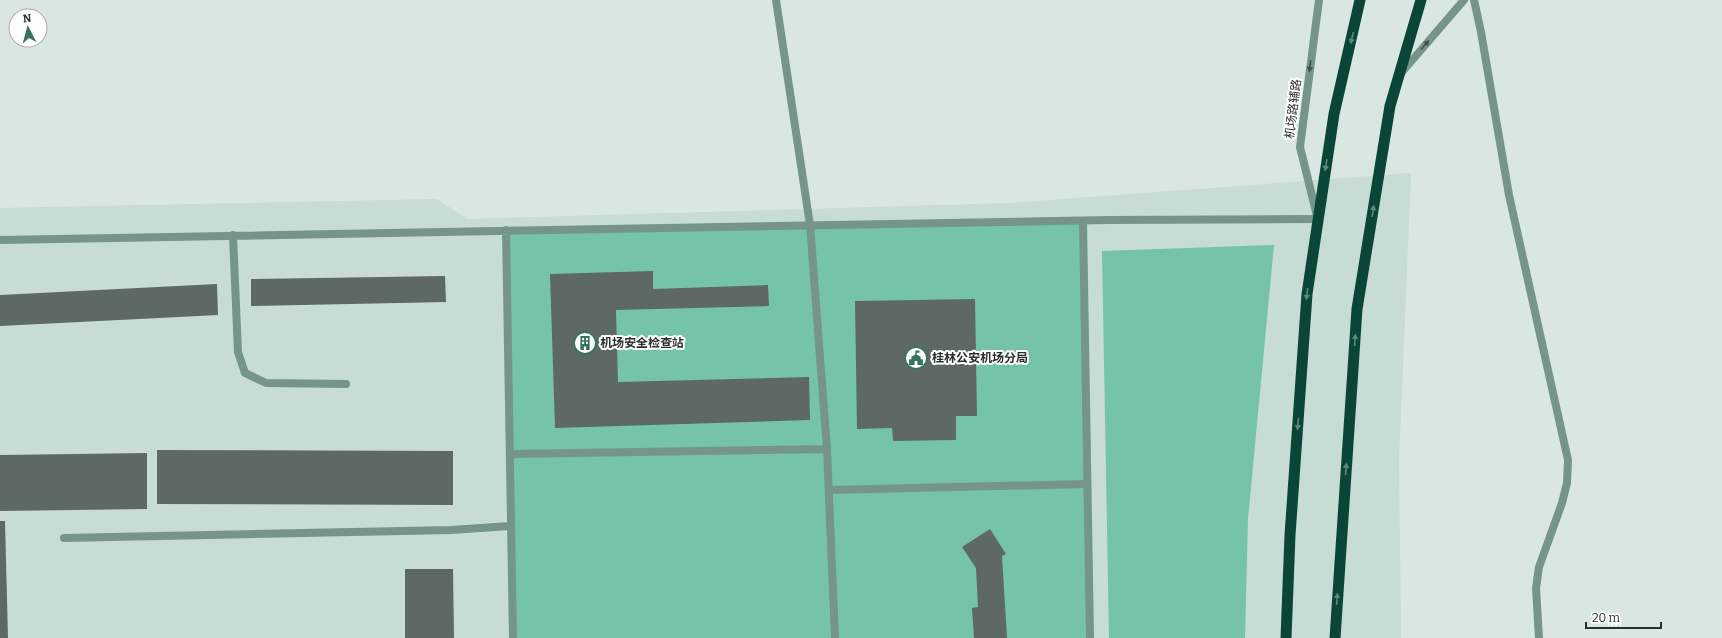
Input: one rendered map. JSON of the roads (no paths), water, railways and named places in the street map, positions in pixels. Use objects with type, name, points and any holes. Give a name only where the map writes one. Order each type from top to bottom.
[{"type":"highway","points":[[1286,638],[1290,535],[1307,294],[1334,114],[1360,0]]},
{"type":"highway","points":[[1335,638],[1357,310],[1390,106],[1421,0]]},
{"type":"street","points":[[776,0],[810,225],[827,449],[835,638]]},
{"type":"street","name":"机场路辅路","points":[[1318,219],[1300,147],[1319,0]]},
{"type":"street","points":[[1400,74],[1464,0]]},
{"type":"street","points":[[1474,0],[1481,32],[1509,195],[1568,460],[1567,483],[1562,503],[1539,567],[1536,588],[1539,638]]},
{"type":"street","points":[[0,240],[810,225],[1318,219]]},
{"type":"street","points":[[1082,221],[1090,638]]},
{"type":"street","points":[[506,230],[513,638]]},
{"type":"street","points":[[233,235],[238,352],[245,372],[266,383],[346,384]]},
{"type":"street","points":[[510,454],[827,449]]},
{"type":"street","points":[[829,490],[1087,484]]},
{"type":"street","points":[[64,538],[451,530],[511,526]]},
{"type":"place","name":"机场安全检查站","points":[[585,343]]},
{"type":"place","name":"桂林公安机场分局","points":[[916,358]]}]
